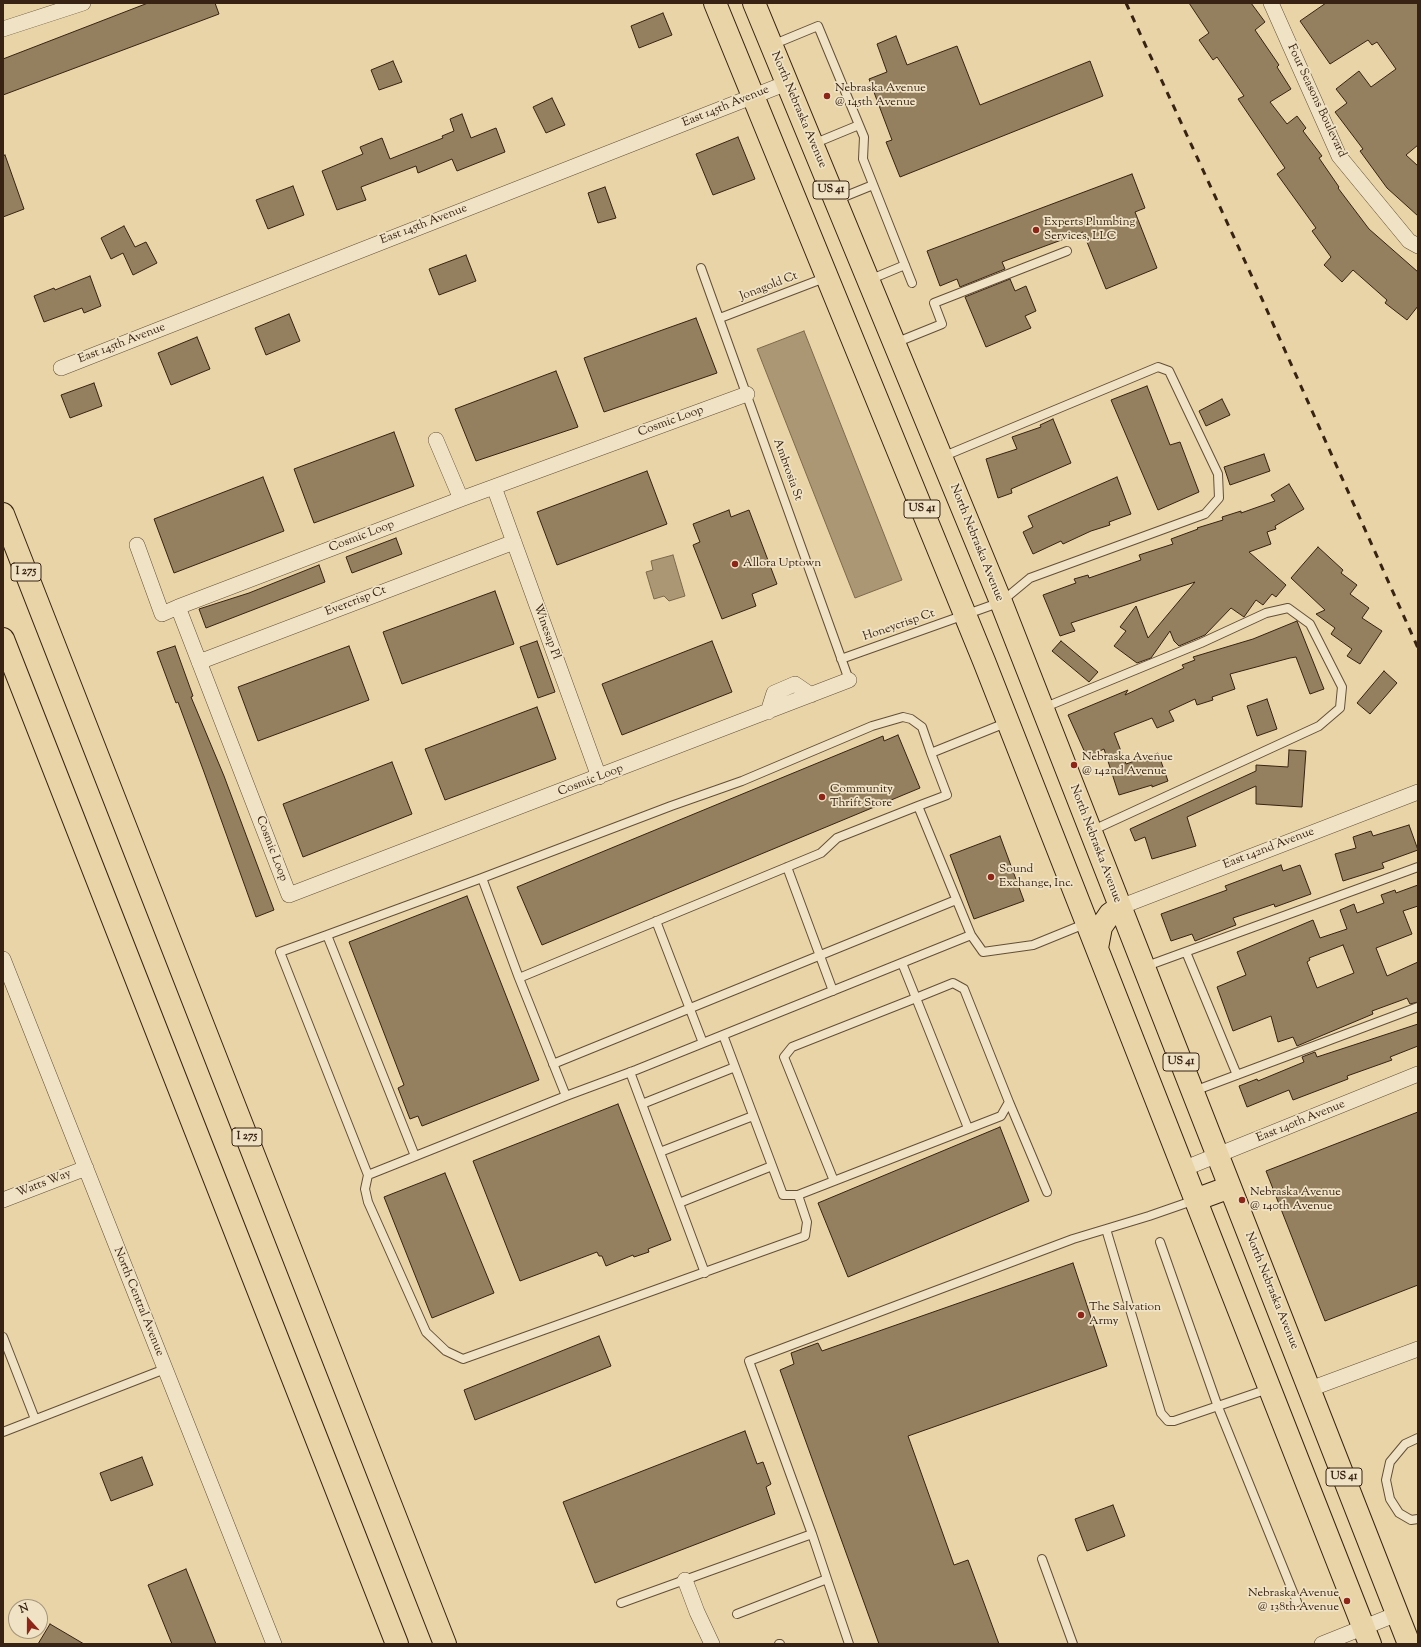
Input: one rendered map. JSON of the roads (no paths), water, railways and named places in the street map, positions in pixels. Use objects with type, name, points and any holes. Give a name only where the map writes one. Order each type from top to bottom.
[{"type":"main road","name":"US 41","points":[[715,3],[966,615],[1367,1635]]},
{"type":"main road","name":"North Nebraska Avenue","points":[[754,3],[1000,602],[1409,1644]]},
{"type":"main road","name":"I 275","points":[[3,514],[445,1644]]},
{"type":"main road","points":[[3,639],[396,1644]]},
{"type":"main road","points":[[1097,948],[1101,927],[1110,914],[1120,907]]},
{"type":"main road","points":[[1195,1200],[1230,1187]]},
{"type":"street","points":[[3,29],[83,3]]},
{"type":"street","name":"Four Seasons Boulevard","points":[[1271,3],[1339,156],[1408,241],[1418,246]]},
{"type":"street","name":"East 145th Avenue","points":[[61,368],[787,83]]},
{"type":"street","name":"Cosmic Loop","points":[[747,394],[461,499],[178,607],[289,895],[768,712],[774,693],[794,684],[812,695],[850,680]]},
{"type":"street","points":[[436,440],[461,499]]},
{"type":"street","name":"Winesap Pl","points":[[494,487],[599,777]]},
{"type":"street","name":"Evercrisp Ct","points":[[199,662],[514,542]]},
{"type":"street","points":[[137,545],[162,614],[178,607]]},
{"type":"street","name":"East 142nd Avenue","points":[[1120,907],[1418,792]]},
{"type":"street","name":"North Central Avenue","points":[[3,959],[274,1644]]},
{"type":"street","name":"East 140th Avenue","points":[[1183,1169],[1418,1074]]},
{"type":"street","name":"Watts Way","points":[[3,1200],[86,1168]]},
{"type":"street","points":[[1310,1389],[1418,1349]]},
{"type":"street","points":[[685,1580],[697,1612],[710,1638]]},
{"type":"street","points":[[1322,1644],[1367,1635],[1397,1614]]},
{"type":"lane","points":[[771,45],[818,26],[864,137],[862,159],[912,283]]},
{"type":"lane","points":[[812,144],[859,125]]},
{"type":"lane","points":[[835,200],[873,185]]},
{"type":"lane","points":[[894,343],[942,324],[934,303],[1068,251]]},
{"type":"lane","points":[[868,280],[905,264]]},
{"type":"lane","name":"Ambrosia St","points":[[701,268],[841,659],[850,680]]},
{"type":"lane","name":"Jonagold Ct","points":[[720,318],[828,277]]},
{"type":"lane","name":"Honeycrisp Ct","points":[[841,659],[1000,602],[1030,578],[1205,514],[1218,498],[1218,474],[1169,371],[1158,367],[941,458]]},
{"type":"lane","points":[[1042,708],[1201,642],[1266,613],[1288,608],[1310,624],[1342,687],[1340,708],[1319,726],[1090,832]]},
{"type":"lane","points":[[519,978],[821,853],[837,838],[947,795],[922,727],[911,719],[902,716],[872,726],[742,781],[280,952],[368,1175],[365,1189],[368,1202],[426,1332],[446,1351],[463,1359],[805,1236],[807,1222],[798,1195]]},
{"type":"lane","points":[[931,753],[1008,722]]},
{"type":"lane","points":[[918,806],[971,935],[983,952],[1033,945],[1088,923]]},
{"type":"lane","points":[[787,867],[833,991]]},
{"type":"lane","points":[[1144,967],[1418,867]]},
{"type":"lane","points":[[482,878],[519,978],[566,1096]]},
{"type":"lane","points":[[553,1064],[956,900]]},
{"type":"lane","points":[[656,921],[703,1043]]},
{"type":"lane","points":[[327,935],[415,1156]]},
{"type":"lane","points":[[368,1175],[703,1043],[971,935]]},
{"type":"lane","points":[[1186,952],[1237,1074]]},
{"type":"lane","points":[[902,963],[968,1128]]},
{"type":"lane","points":[[834,1181],[784,1057],[792,1047],[953,983],[964,989],[1047,1192]]},
{"type":"lane","points":[[1192,1092],[1418,1007]]},
{"type":"lane","points":[[723,1035],[783,1195],[798,1195],[1001,1116],[1009,1102]]},
{"type":"lane","points":[[642,1104],[735,1067]]},
{"type":"lane","points":[[630,1072],[705,1273]]},
{"type":"lane","points":[[660,1152],[753,1116]]},
{"type":"lane","points":[[679,1203],[772,1166]]},
{"type":"lane","points":[[849,1644],[812,1534],[749,1361],[1073,1239],[1195,1200]]},
{"type":"lane","points":[[1106,1229],[1161,1413],[1168,1421],[1174,1421],[1218,1407],[1269,1388]]},
{"type":"lane","points":[[1160,1242],[1218,1407],[1297,1602]]},
{"type":"lane","points":[[3,1337],[35,1420]]},
{"type":"lane","points":[[3,1432],[165,1369]]},
{"type":"lane","points":[[1418,1438],[1405,1444],[1390,1462],[1386,1480],[1390,1498],[1399,1513],[1411,1520],[1418,1519]]},
{"type":"lane","points":[[621,1604],[812,1534]]},
{"type":"lane","points":[[1042,1560],[1074,1644]]},
{"type":"lane","points":[[737,1614],[827,1579]]},
{"type":"railway","points":[[1126,3],[1249,270],[1418,648]]},
{"type":"place","name":"Nebraska Avenue @ 145th Avenue","points":[[827,96]]},
{"type":"place","name":"Experts Plumbing Services, LLC","points":[[1036,230]]},
{"type":"place","name":"Allora Uptown","points":[[735,564]]},
{"type":"place","name":"Nebraska Avenue @ 142nd Avenue","points":[[1074,765]]},
{"type":"place","name":"Community Thrift Store","points":[[822,797]]},
{"type":"place","name":"Sound Exchange, Inc.","points":[[991,877]]},
{"type":"place","name":"Nebraska Avenue @ 140th Avenue","points":[[1242,1200]]},
{"type":"place","name":"The Salvation Army","points":[[1081,1315]]},
{"type":"place","name":"Nebraska Avenue @ 138th Avenue","points":[[1347,1601]]}]
